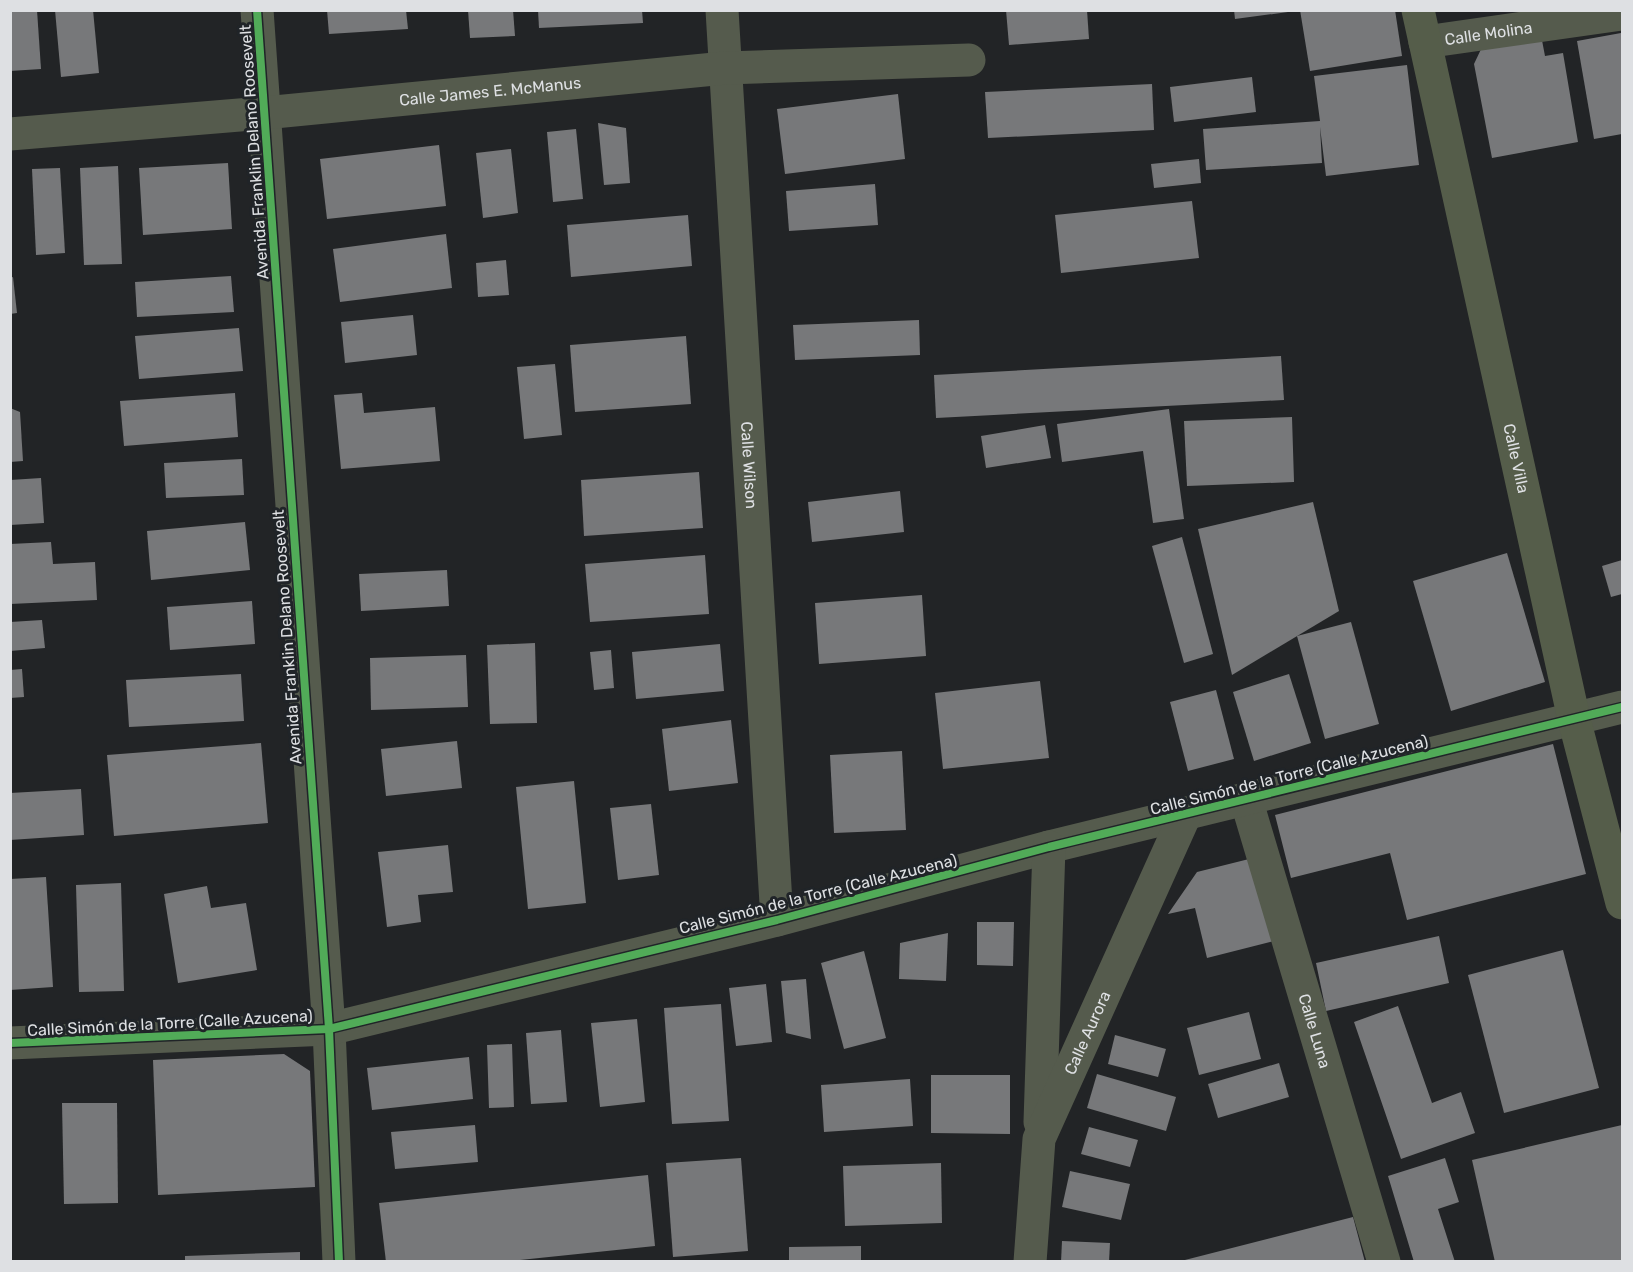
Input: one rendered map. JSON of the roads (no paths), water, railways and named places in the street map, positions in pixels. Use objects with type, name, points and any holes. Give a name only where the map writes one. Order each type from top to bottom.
[{"type":"main road","name":"Calle Villa","points":[[1418,10],[1574,719],[1623,903]]},
{"type":"street","name":"Avenida Franklin Delano Roosevelt","points":[[257,10],[328,1029],[339,1262]]},
{"type":"street","name":"Calle Wilson","points":[[722,10],[777,920]]},
{"type":"street","name":"Calle Molina","points":[[1425,42],[1623,14]]},
{"type":"street","name":"Calle James E. McManus","points":[[10,134],[264,113],[725,68],[969,60]]},
{"type":"street","name":"Calle Simón de la Torre (Calle Azucena)","points":[[10,1043],[328,1029],[777,920],[1186,813],[1623,707]]},
{"type":"street","name":"Calle Luna","points":[[1246,799],[1384,1262]]},
{"type":"street","name":"Calle Aurora","points":[[1030,1262],[1040,1139],[1186,813]]},
{"type":"street","points":[[1040,1139],[1049,848]]}]
